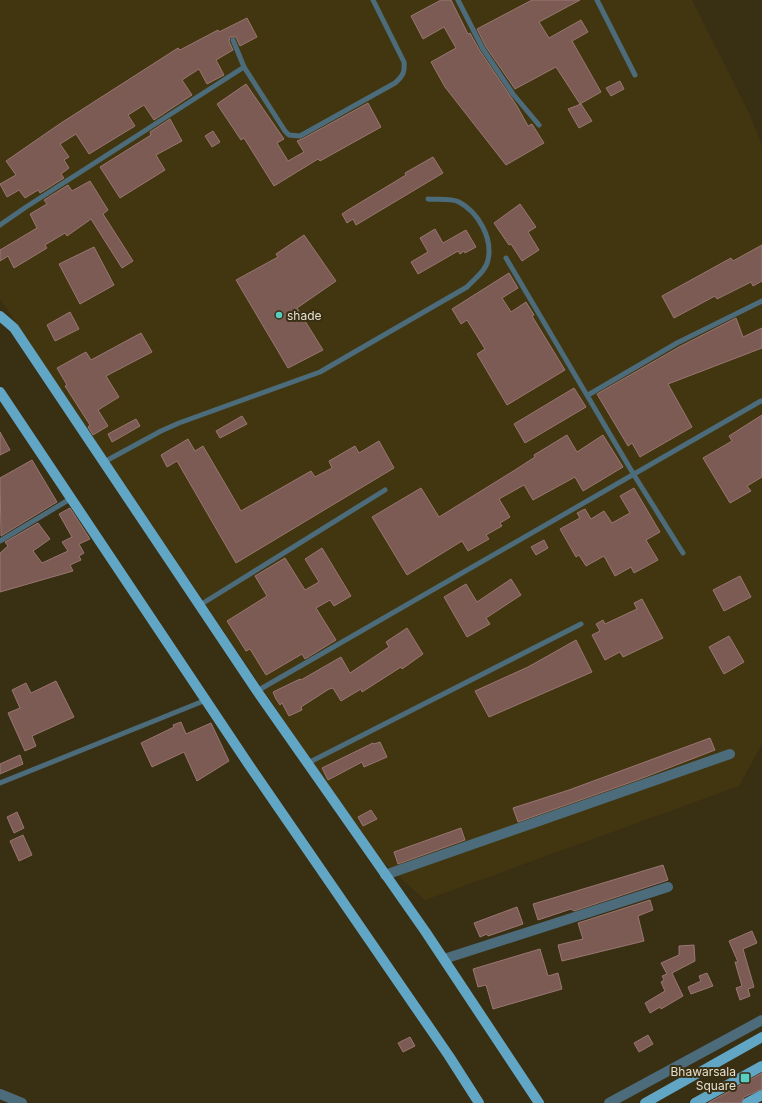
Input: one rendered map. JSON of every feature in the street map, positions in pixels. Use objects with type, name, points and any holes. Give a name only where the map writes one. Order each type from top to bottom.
[{"type":"main road","points":[[0,316],[14,328],[257,691],[444,959],[539,1103]]},
{"type":"main road","points":[[0,392],[70,499],[449,1056],[479,1103]]},
{"type":"main road","points":[[645,1103],[762,1037]]},
{"type":"main road","points":[[695,1103],[762,1066]]},
{"type":"main road","points":[[747,1103],[762,1095]]},
{"type":"street","points":[[385,875],[730,754]]},
{"type":"street","points":[[444,959],[668,887]]},
{"type":"street","points":[[609,1103],[762,1020]]},
{"type":"street","points":[[0,1094],[22,1103]]},
{"type":"lane","points":[[233,40],[244,67],[285,131],[289,135],[300,136],[395,83],[402,76],[404,62],[373,0]]},
{"type":"lane","points":[[458,0],[483,49],[513,94],[539,125]]},
{"type":"lane","points":[[597,0],[635,75]]},
{"type":"lane","points":[[0,225],[244,67]]},
{"type":"lane","points":[[104,462],[161,430],[320,372],[467,287],[481,273],[488,261],[489,247],[486,234],[469,210],[457,201],[428,199]]},
{"type":"lane","points":[[506,258],[634,475],[683,553]]},
{"type":"lane","points":[[588,395],[678,343],[762,301]]},
{"type":"lane","points":[[257,691],[761,401]]},
{"type":"lane","points":[[200,605],[385,490]]},
{"type":"lane","points":[[0,541],[70,499]]},
{"type":"lane","points":[[308,764],[581,624]]},
{"type":"lane","points":[[0,784],[206,700]]},
{"type":"shaded area","points":[[0,0],[692,0],[749,113],[762,145],[762,744],[739,786],[425,900],[374,854],[0,299]]},
{"type":"building","points":[[441,0],[451,0],[468,34],[470,33],[480,51],[517,106],[528,126],[532,124],[544,143],[506,165],[445,87],[431,62],[456,48],[444,27],[423,39],[411,16]]},
{"type":"building","points":[[532,0],[580,0],[539,22],[549,38],[581,20],[588,32],[572,41],[601,92],[580,104],[556,67],[515,89],[486,47],[477,29]]},
{"type":"building","points":[[247,18],[257,37],[240,46],[236,37],[230,37],[229,41],[233,50],[216,60],[224,75],[207,84],[199,69],[182,80],[192,95],[154,120],[144,105],[128,115],[135,126],[89,154],[76,134],[60,144],[69,157],[64,160],[69,168],[61,174],[64,178],[40,193],[38,190],[25,198],[19,190],[7,197],[0,184],[16,175],[6,161],[61,123],[178,48],[180,50],[218,30],[219,32]]},
{"type":"building","points":[[620,81],[624,89],[611,96],[606,88]]},
{"type":"building","points":[[246,84],[284,139],[277,143],[288,161],[304,152],[297,141],[368,103],[381,127],[320,161],[318,159],[274,186],[244,138],[241,140],[217,104]]},
{"type":"building","points":[[581,104],[592,121],[579,128],[568,109]]},
{"type":"building","points":[[170,119],[182,141],[156,155],[165,170],[120,198],[100,167],[151,135],[150,132]]},
{"type":"building","points":[[213,131],[220,142],[212,147],[205,136]]},
{"type":"building","points":[[433,157],[443,173],[356,225],[353,219],[347,223],[342,214],[406,175],[405,173]]},
{"type":"building","points":[[90,181],[108,210],[103,214],[133,261],[122,268],[91,219],[67,236],[65,233],[45,245],[47,248],[14,268],[8,256],[0,261],[0,250],[37,228],[30,214],[47,204],[44,200],[68,185],[72,191]]},
{"type":"building","points":[[520,204],[536,227],[528,232],[539,250],[522,261],[511,244],[509,245],[494,223]]},
{"type":"building","points":[[435,229],[443,243],[466,230],[476,247],[465,253],[464,251],[460,254],[458,251],[418,274],[411,262],[428,252],[420,238]]},
{"type":"building","name":"shade","points":[[304,235],[336,281],[297,308],[323,350],[288,368],[236,280],[278,257],[276,254]]},
{"type":"building","points":[[762,245],[762,281],[753,286],[751,282],[717,299],[715,296],[674,318],[662,296],[731,258],[733,261]]},
{"type":"building","points":[[94,247],[114,285],[80,304],[59,264]]},
{"type":"building","points":[[509,273],[518,288],[502,298],[511,312],[526,302],[534,315],[532,316],[565,370],[507,405],[477,354],[485,349],[467,320],[461,324],[452,309]]},
{"type":"building","points":[[70,312],[79,329],[55,341],[47,325]]},
{"type":"building","points":[[736,318],[743,337],[762,328],[762,348],[668,384],[692,427],[640,457],[632,443],[628,446],[597,394],[679,347]]},
{"type":"building","points":[[141,333],[152,352],[106,376],[119,397],[98,410],[108,426],[93,435],[88,427],[90,425],[65,386],[67,385],[57,368],[86,352],[91,360]]},
{"type":"building","points":[[574,388],[586,407],[525,443],[514,424]]},
{"type":"building","points":[[762,415],[762,477],[747,486],[751,491],[730,503],[703,458],[732,441],[729,436]]},
{"type":"building","points":[[242,416],[247,424],[220,438],[216,431]]},
{"type":"building","points":[[136,419],[140,426],[112,442],[108,434]]},
{"type":"building","points":[[0,432],[10,450],[0,455]]},
{"type":"building","points":[[567,435],[577,452],[603,435],[623,467],[583,491],[575,477],[533,500],[524,485],[499,499],[510,517],[500,523],[502,526],[486,535],[489,539],[468,551],[462,541],[407,575],[372,517],[421,488],[439,517],[515,470],[535,457],[534,455]]},
{"type":"building","points":[[188,439],[195,451],[203,446],[241,511],[311,471],[315,477],[332,468],[329,461],[355,446],[359,453],[379,441],[394,468],[236,563],[177,461],[167,467],[161,455]]},
{"type":"building","points":[[32,460],[57,502],[1,536],[0,478]]},
{"type":"building","points":[[634,488],[660,532],[646,540],[658,560],[634,573],[631,567],[615,576],[604,556],[586,566],[579,555],[576,557],[560,529],[580,518],[577,513],[585,509],[591,519],[604,511],[612,523],[630,513],[620,496]]},
{"type":"building","points":[[70,508],[90,539],[79,544],[84,553],[79,556],[81,560],[70,565],[73,571],[0,592],[0,553],[8,546],[5,542],[38,523],[50,539],[33,551],[42,563],[68,551],[62,542],[72,537],[59,514]]},
{"type":"building","points":[[544,540],[548,548],[536,555],[531,547]]},
{"type":"building","points":[[322,548],[351,596],[334,606],[330,600],[316,608],[336,640],[305,659],[302,654],[266,675],[250,649],[246,651],[227,621],[267,596],[255,576],[285,558],[305,590],[319,582],[305,559]]},
{"type":"building","points":[[740,576],[751,597],[724,611],[713,590]]},
{"type":"building","points":[[511,579],[521,595],[486,618],[490,624],[467,637],[444,597],[466,584],[477,602]]},
{"type":"building","points":[[642,599],[663,638],[623,657],[620,652],[605,660],[592,635],[600,631],[596,624],[603,620],[605,624],[637,609],[634,603]]},
{"type":"building","points":[[407,628],[423,654],[402,669],[401,667],[362,692],[361,689],[341,701],[333,688],[329,689],[301,707],[302,710],[289,716],[282,703],[280,705],[276,699],[273,692],[300,679],[301,680],[341,657],[350,673],[389,647],[386,642]]},
{"type":"building","points":[[729,636],[744,662],[724,674],[709,647]]},
{"type":"building","points":[[576,640],[592,672],[489,717],[475,691],[528,667]]},
{"type":"building","points":[[56,681],[74,717],[32,736],[36,746],[25,751],[8,713],[20,708],[12,690],[26,683],[31,693]]},
{"type":"building","points":[[181,722],[186,734],[211,723],[229,761],[197,781],[184,752],[152,767],[141,743]]},
{"type":"building","points":[[710,738],[715,750],[640,779],[518,822],[513,808],[569,790]]},
{"type":"building","points":[[380,742],[387,757],[364,767],[362,762],[328,780],[322,768],[373,743]]},
{"type":"building","points":[[20,755],[23,764],[0,774],[0,764]]},
{"type":"building","points":[[371,810],[377,819],[363,826],[358,817]]},
{"type":"building","points":[[17,812],[24,828],[14,833],[7,817]]},
{"type":"building","points":[[461,828],[465,840],[398,864],[394,852]]},
{"type":"building","points":[[23,835],[32,855],[19,861],[10,841]]},
{"type":"building","points":[[663,865],[668,880],[574,911],[571,909],[538,920],[533,904]]},
{"type":"building","points":[[650,900],[653,910],[638,916],[644,941],[562,961],[558,945],[583,939],[578,923]]},
{"type":"building","points":[[517,907],[523,924],[488,936],[487,934],[480,937],[474,923]]},
{"type":"building","points":[[752,931],[757,943],[743,949],[754,987],[748,989],[750,996],[740,1000],[736,988],[742,986],[735,962],[738,962],[729,941]]},
{"type":"building","points":[[694,945],[695,961],[672,973],[683,996],[661,1009],[660,1007],[650,1013],[645,1003],[665,991],[661,982],[664,980],[662,976],[667,974],[661,963],[679,955],[679,946]]},
{"type":"building","points":[[540,949],[548,976],[558,973],[562,989],[493,1009],[486,985],[478,987],[473,969]]},
{"type":"building","points":[[707,973],[713,986],[691,994],[688,987],[701,981],[699,976]]},
{"type":"building","points":[[648,1035],[653,1044],[639,1052],[634,1043]]},
{"type":"building","points":[[410,1037],[415,1046],[403,1052],[398,1043]]},
{"type":"building","points":[[762,1073],[762,1089],[744,1097],[741,1103],[708,1103]]},
{"type":"place","name":"shade","points":[[279,315]]},
{"type":"place","name":"Bhawarsala Square","points":[[745,1078]]}]
